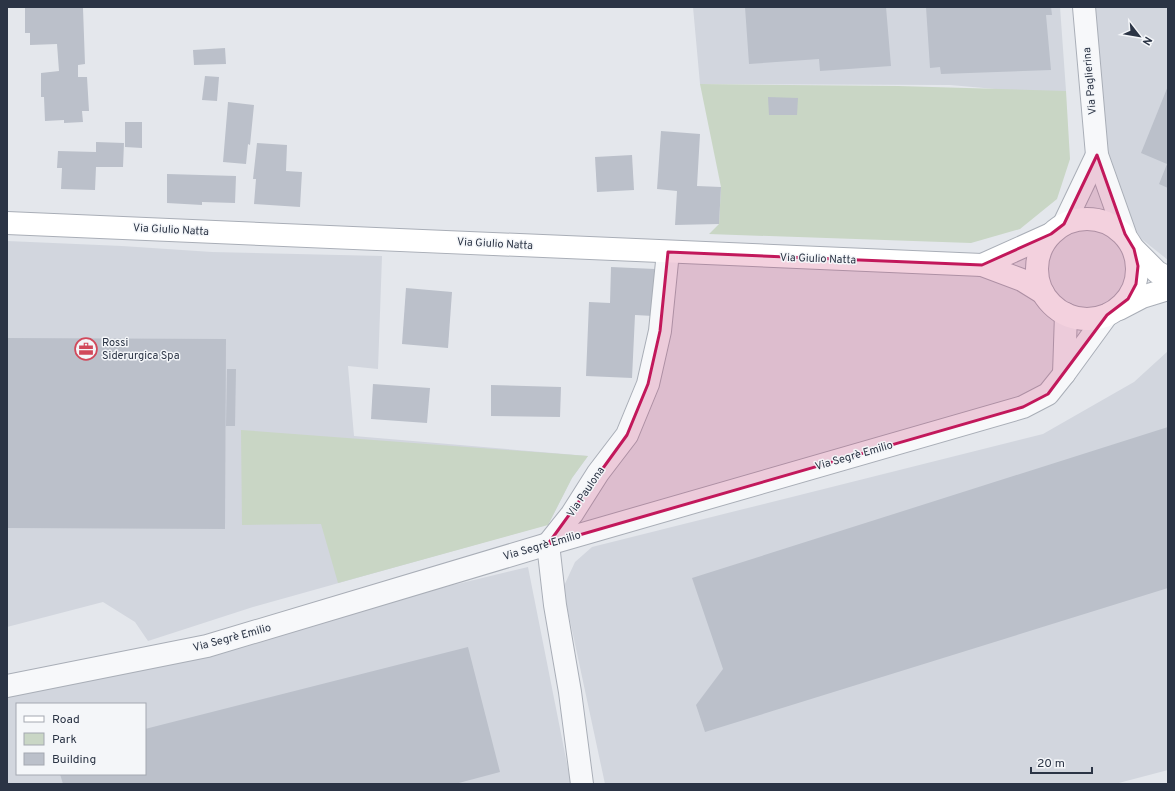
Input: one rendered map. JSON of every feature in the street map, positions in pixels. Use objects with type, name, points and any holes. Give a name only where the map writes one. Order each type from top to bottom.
[{"type":"street","name":"Via Paglierina","points":[[1084,7],[1097,155],[1130,242]]},
{"type":"street","points":[[1097,155],[1057,229],[1042,247],[1037,262],[1038,278],[1043,293],[1053,305],[1066,314],[1081,319],[1099,318],[1142,297],[1168,289]]},
{"type":"street","points":[[1057,229],[1079,219],[1095,218],[1111,224],[1130,242],[1157,272],[1168,278]]},
{"type":"street","name":"Via Giulio Natta","points":[[7,223],[982,266],[1022,280],[1043,293]]},
{"type":"street","name":"Via Giulio Natta","points":[[982,266],[1057,229]]},
{"type":"street","points":[[1111,313],[1128,299],[1136,284],[1138,266],[1130,242]]},
{"type":"street","name":"Via Paulona","points":[[548,544],[572,514],[598,473],[627,435],[648,384],[660,331],[668,252]]},
{"type":"street","name":"Via Segrè Emilio","points":[[7,686],[206,646],[548,544],[1023,407],[1048,394],[1111,313]]},
{"type":"street","points":[[1064,374],[1066,314]]},
{"type":"street","points":[[548,544],[554,605],[570,692],[582,784]]},
{"type":"highlighted area","points":[[1097,155],[1125,234],[1134,249],[1138,266],[1136,284],[1128,299],[1107,315],[1048,394],[1023,407],[548,544],[627,435],[648,384],[660,331],[668,252],[982,265],[1051,234],[1064,224]]},
{"type":"shaded area","points":[[693,7],[1060,7],[1066,91],[1029,92],[950,85],[700,84]]},
{"type":"shaded area","points":[[1090,7],[1168,7],[1168,260],[1129,229],[1100,147]]},
{"type":"shaded area","points":[[7,241],[212,252],[382,256],[378,369],[348,366],[354,436],[588,456],[572,478],[548,525],[253,607],[148,641],[135,622],[103,602],[7,627]]},
{"type":"shaded area","points":[[1168,351],[1168,770],[1115,784],[605,784],[563,588],[575,562],[592,547],[1043,434],[1134,382]]},
{"type":"shaded area","points":[[528,567],[571,784],[7,784],[7,693]]},
{"type":"green space","points":[[700,84],[898,86],[1066,91],[1070,159],[1057,199],[1020,229],[971,243],[709,234],[719,224],[721,187]]},
{"type":"green space","points":[[241,430],[588,456],[572,478],[548,525],[338,583],[321,524],[242,525]]},
{"type":"building","points":[[25,7],[83,8],[85,64],[78,65],[78,77],[87,77],[89,111],[82,111],[83,122],[64,123],[64,120],[45,121],[44,97],[41,97],[41,73],[59,71],[57,44],[30,45],[30,33],[25,33]]},
{"type":"building","points":[[745,7],[886,7],[891,66],[820,71],[819,59],[749,64]]},
{"type":"building","points":[[926,7],[1051,7],[1052,15],[1046,15],[1051,70],[941,74],[940,67],[930,68]]},
{"type":"building","points":[[225,48],[226,64],[194,65],[193,50]]},
{"type":"building","points":[[205,76],[219,77],[217,101],[202,100]]},
{"type":"building","points":[[1168,86],[1168,188],[1159,184],[1167,164],[1141,153]]},
{"type":"building","points":[[768,97],[798,98],[797,115],[769,115]]},
{"type":"building","points":[[228,102],[254,105],[250,145],[248,144],[246,164],[223,162]]},
{"type":"building","points":[[125,122],[142,122],[142,148],[125,147]]},
{"type":"building","points":[[661,131],[700,134],[697,186],[721,187],[719,224],[675,225],[677,191],[657,189]]},
{"type":"building","points":[[96,142],[124,143],[123,167],[96,167],[95,190],[61,189],[62,168],[57,168],[58,151],[96,152]]},
{"type":"building","points":[[257,143],[287,145],[286,171],[302,172],[300,207],[254,204],[256,179],[253,179]]},
{"type":"building","points":[[632,155],[634,190],[597,192],[595,157]]},
{"type":"building","points":[[167,174],[236,176],[235,203],[202,202],[202,205],[167,203]]},
{"type":"building","points":[[611,267],[655,269],[653,316],[635,315],[632,378],[586,376],[589,302],[610,303]]},
{"type":"building","points":[[406,288],[452,292],[448,348],[402,344]]},
{"type":"building","points":[[7,338],[226,339],[225,529],[7,528]]},
{"type":"building","points":[[227,369],[236,369],[235,426],[226,426]]},
{"type":"building","points":[[373,384],[430,388],[427,423],[371,419]]},
{"type":"building","points":[[491,385],[561,387],[560,417],[491,416]]},
{"type":"building","points":[[1168,427],[1168,588],[705,732],[696,705],[723,669],[692,578]]},
{"type":"building","points":[[468,647],[500,772],[455,784],[63,784],[60,775],[146,775],[146,729]]},
{"type":"place","name":"Rossi Siderurgica Spa","points":[[86,349]]}]
